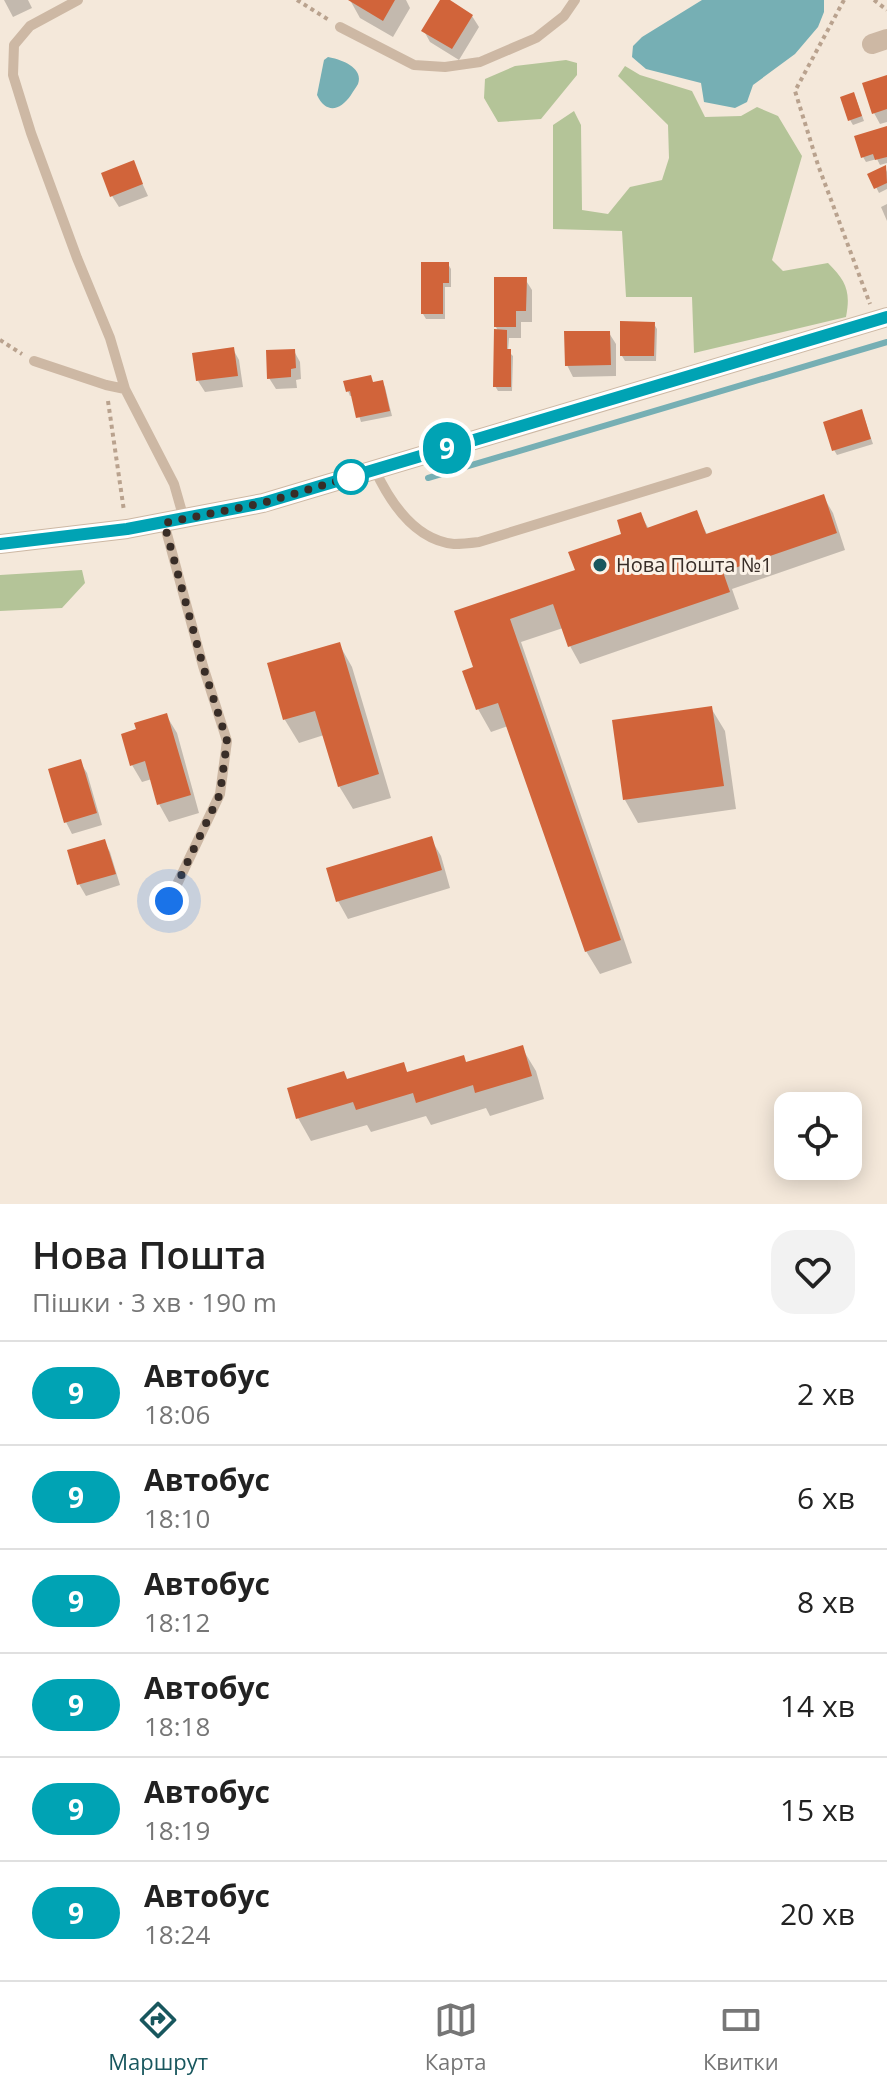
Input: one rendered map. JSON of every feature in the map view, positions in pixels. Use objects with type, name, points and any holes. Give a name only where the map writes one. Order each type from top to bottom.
[{"type":"street","points":[[0,544],[127,529],[263,503],[887,317]]},
{"type":"lane","points":[[78,0],[30,26],[14,45],[13,75],[77,258],[110,338],[125,389],[174,484],[174,521],[203,666],[227,741],[220,794],[169,901]]},
{"type":"lane","points":[[340,27],[414,65],[445,67],[480,62],[536,38],[564,16],[575,0]]},
{"type":"lane","points":[[34,361],[125,389]]},
{"type":"lane","points":[[375,470],[387,496],[401,513],[438,541],[456,544],[479,542],[707,472]]},
{"type":"path","points":[[297,0],[340,27]]},
{"type":"path","points":[[844,0],[795,91],[818,165],[869,301]]},
{"type":"path","points":[[874,0],[887,10]]},
{"type":"path","points":[[0,340],[34,361]]},
{"type":"path","points":[[106,385],[127,529]]},
{"type":"green space","points":[[566,60],[577,63],[577,75],[541,119],[498,122],[484,98],[485,79],[515,66]]},
{"type":"green space","points":[[625,66],[640,75],[692,91],[705,117],[741,116],[757,107],[778,116],[802,156],[772,260],[783,271],[828,263],[846,287],[846,317],[694,353],[692,297],[626,297],[622,231],[553,229],[553,125],[574,111],[581,125],[582,210],[608,214],[630,187],[662,180],[669,158],[668,125],[618,76]]},
{"type":"green space","points":[[82,570],[85,583],[62,608],[0,611],[0,575]]},
{"type":"water","points":[[702,0],[824,0],[824,12],[818,27],[795,54],[753,85],[747,102],[735,108],[704,102],[701,83],[646,69],[632,57],[633,46],[642,37]]},
{"type":"water","points":[[328,57],[350,65],[359,78],[347,100],[333,108],[325,105],[317,95],[324,60]]},
{"type":"building","points":[[348,0],[395,0],[383,21]]},
{"type":"building","points":[[440,0],[450,0],[473,15],[452,49],[421,31]]},
{"type":"building","points":[[887,75],[887,109],[872,114],[862,83]]},
{"type":"building","points":[[854,92],[862,116],[848,121],[840,97]]},
{"type":"building","points":[[887,126],[887,157],[875,160],[873,154],[861,158],[854,136]]},
{"type":"building","points":[[134,160],[143,184],[110,197],[101,173]]},
{"type":"building","points":[[886,165],[887,183],[874,189],[867,174]]},
{"type":"building","points":[[421,262],[449,262],[449,283],[443,283],[443,314],[421,314]]},
{"type":"building","points":[[494,277],[527,277],[526,311],[516,311],[516,327],[494,327]]},
{"type":"building","points":[[620,321],[655,322],[654,356],[620,356]]},
{"type":"building","points":[[494,329],[507,330],[507,349],[511,349],[511,387],[493,387]]},
{"type":"building","points":[[564,331],[610,331],[611,365],[565,366]]},
{"type":"building","points":[[234,347],[238,376],[196,381],[192,353]]},
{"type":"building","points":[[295,349],[296,368],[291,369],[291,377],[267,379],[266,350]]},
{"type":"building","points":[[371,375],[373,382],[383,380],[390,411],[356,418],[350,391],[346,392],[343,381]]},
{"type":"building","points":[[862,409],[871,439],[832,451],[823,422]]},
{"type":"building","points":[[824,494],[837,533],[723,572],[730,592],[568,647],[553,604],[510,619],[621,940],[585,952],[498,703],[476,710],[462,671],[473,667],[454,611],[575,570],[568,552],[621,534],[617,520],[641,512],[647,528],[697,510],[706,534]]},
{"type":"building","points":[[340,642],[379,774],[338,787],[315,711],[283,720],[267,663]]},
{"type":"building","points":[[712,706],[724,786],[623,800],[612,720]]},
{"type":"building","points":[[167,713],[191,795],[157,805],[145,761],[130,766],[121,734],[136,729],[134,723]]},
{"type":"building","points":[[81,759],[97,813],[64,823],[48,769]]},
{"type":"building","points":[[432,836],[442,870],[336,902],[326,868]]},
{"type":"building","points":[[105,839],[116,874],[77,885],[67,850]]},
{"type":"building","points":[[523,1045],[532,1076],[475,1093],[473,1085],[416,1103],[413,1093],[356,1110],[353,1102],[296,1119],[287,1088],[344,1071],[347,1079],[404,1062],[407,1072],[464,1055],[466,1062]]},
{"type":"waterway","points":[[428,478],[887,342]]},
{"type":"bus line","name":"9","points":[[0,544],[127,529],[263,503],[887,317]]},
{"type":"place","name":"Нова Пошта №1","points":[[600,565]]},
{"type":"route","points":[[169,901],[220,794],[227,741],[164,523],[263,503],[351,477]]}]
